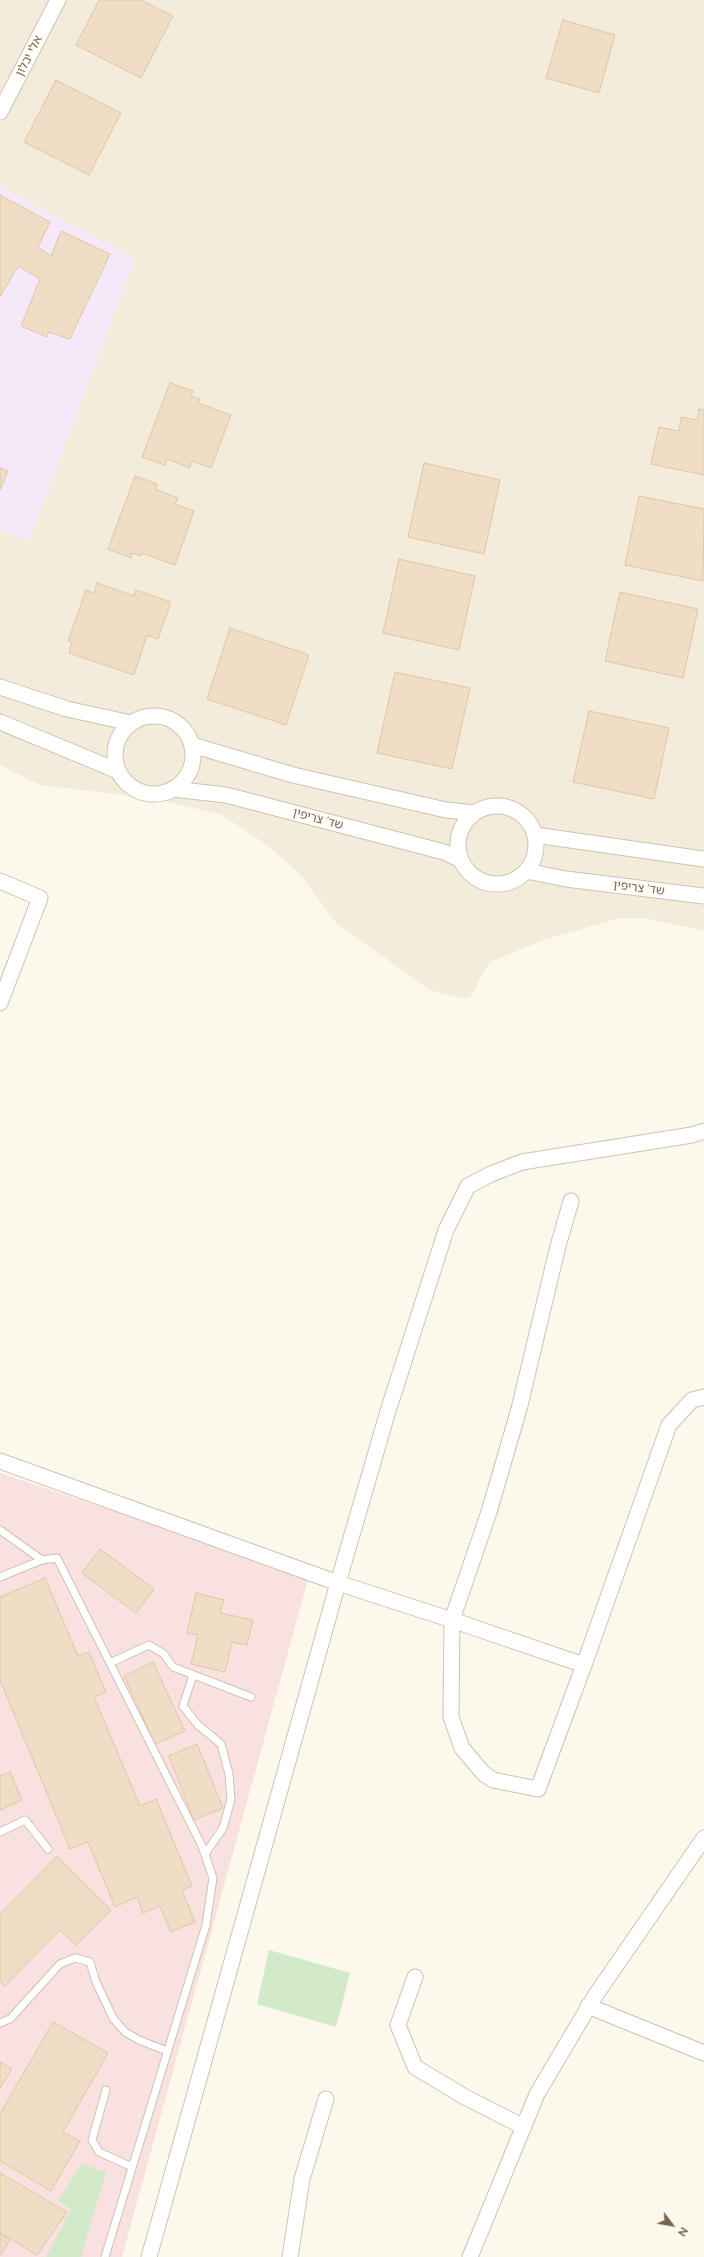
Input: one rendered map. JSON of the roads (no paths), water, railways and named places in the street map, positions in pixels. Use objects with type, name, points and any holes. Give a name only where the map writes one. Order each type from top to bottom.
[{"type":"street","name":"אלי יבלון","points":[[0,112],[58,0]]},
{"type":"street","points":[[0,687],[67,709],[131,724]]},
{"type":"street","points":[[155,716],[168,718],[179,724],[187,734],[192,745],[193,758],[190,770],[183,781],[173,789],[155,794],[136,790],[126,782],[118,771],[115,758],[116,745],[122,733],[131,724],[143,718],[155,716]]},
{"type":"street","points":[[0,722],[118,771]]},
{"type":"street","points":[[192,745],[293,775],[446,810],[474,813]]},
{"type":"street","name":"שד' צריפין","points":[[173,789],[226,795],[444,852],[461,860]]},
{"type":"street","points":[[498,806],[510,808],[521,814],[530,824],[535,835],[536,848],[533,860],[526,871],[516,879],[504,883],[491,883],[478,879],[468,872],[461,860],[458,848],[459,835],[465,823],[474,813],[485,807],[498,806]]},
{"type":"street","points":[[535,835],[704,859]]},
{"type":"street","name":"שד' צריפין","points":[[526,871],[566,879],[704,896]]},
{"type":"street","points":[[0,882],[40,898],[0,1003]]},
{"type":"street","points":[[149,2257],[338,1583],[388,1411],[446,1230],[468,1186],[491,1174],[522,1162],[692,1135],[704,1131]]},
{"type":"street","points":[[571,1201],[558,1246],[519,1409],[489,1512],[452,1620],[451,1717],[462,1748],[483,1774],[493,1780],[538,1788],[584,1665],[669,1425],[692,1400],[704,1397]]},
{"type":"street","points":[[0,1461],[338,1583],[584,1665]]},
{"type":"street","points":[[470,2257],[537,2094],[588,2006],[699,1853],[704,1838]]},
{"type":"street","points":[[415,1977],[398,2025],[415,2067],[465,2096],[524,2127]]},
{"type":"street","points":[[588,2006],[704,2053]]},
{"type":"street","points":[[290,2257],[302,2179],[326,2099]]},
{"type":"lane","points":[[0,1530],[42,1560]]},
{"type":"lane","points":[[0,1577],[42,1560],[57,1558],[205,1854],[213,1878],[207,1918],[105,2257]]},
{"type":"lane","points":[[110,1663],[149,1645],[164,1654],[173,1667],[251,1697]]},
{"type":"lane","points":[[192,1675],[183,1706],[197,1724],[221,1744],[229,1774],[231,1799],[223,1828],[205,1854]]},
{"type":"lane","points":[[0,1832],[25,1820],[48,1849]]},
{"type":"lane","points":[[0,2023],[10,2018],[60,1964],[75,1958],[90,1962],[96,1982],[113,2018],[125,2032],[139,2040],[168,2051]]},
{"type":"lane","points":[[106,2090],[92,2140],[99,2152],[132,2167]]}]
